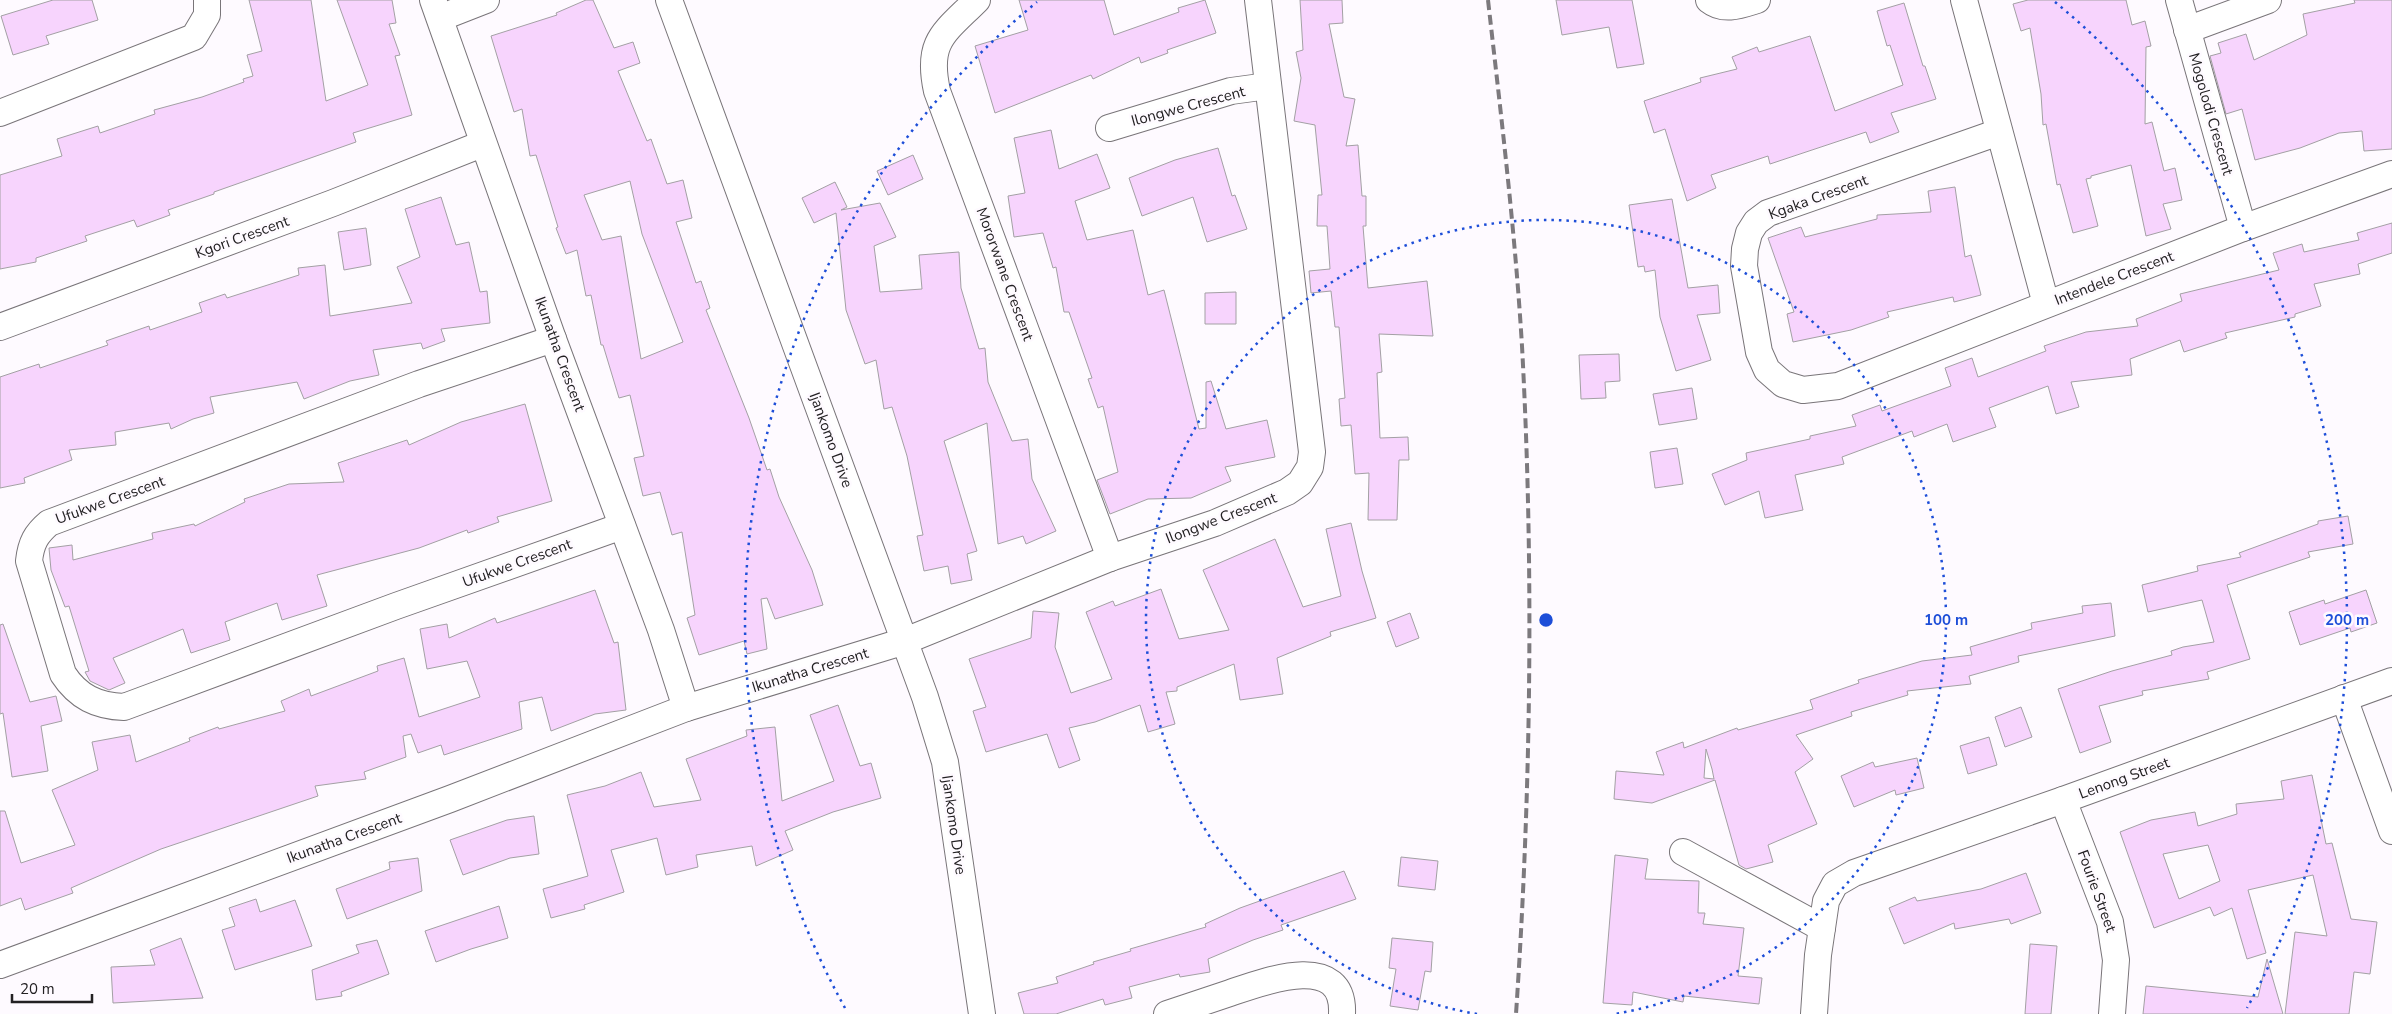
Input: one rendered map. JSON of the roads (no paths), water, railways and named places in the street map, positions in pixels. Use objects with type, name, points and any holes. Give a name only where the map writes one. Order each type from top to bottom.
[{"type":"street","points":[[0,113],[194,37],[207,15],[208,0]]},
{"type":"street","points":[[437,9],[486,0]]},
{"type":"street","name":"Ijankomo Drive","points":[[669,0],[925,696],[945,762],[982,1014]]},
{"type":"street","name":"Mororwane Crescent","points":[[977,0],[946,30],[937,43],[932,58],[937,91],[1110,558]]},
{"type":"street","name":"Ilongwe Crescent","points":[[905,641],[1110,558],[1215,523],[1287,492],[1300,483],[1310,467],[1312,452],[1293,278],[1258,0]]},
{"type":"street","points":[[1709,0],[1719,6],[1727,7],[1757,0]]},
{"type":"street","name":"Intendele Crescent","points":[[1964,0],[2046,304],[2243,228],[2392,174]]},
{"type":"street","name":"Mogolodi Crescent","points":[[2179,0],[2243,228]]},
{"type":"street","points":[[2187,30],[2268,0]]},
{"type":"street","name":"Ikunatha Crescent","points":[[437,9],[482,144],[518,237],[553,339],[661,630],[686,708]]},
{"type":"street","name":"Ilongwe Crescent","points":[[1109,128],[1231,92],[1268,86]]},
{"type":"street","name":"Kgaka Crescent","points":[[1999,132],[1768,213],[1756,222],[1749,233],[1744,266],[1759,352],[1768,370],[1784,384],[1803,390],[1816,390],[1846,383],[2046,304]]},
{"type":"street","name":"Kgori Crescent","points":[[0,326],[333,203],[482,144]]},
{"type":"street","name":"Ufukwe Crescent","points":[[553,339],[419,384],[50,523],[39,532],[31,544],[29,561],[63,674],[71,686],[86,698],[110,707],[124,707],[396,606],[622,526]]},
{"type":"street","name":"Ikunatha Crescent","points":[[0,965],[450,799],[686,708],[905,641]]},
{"type":"street","name":"Lenong Street","points":[[1814,1014],[1822,928],[1829,893],[1835,884],[1854,873],[2392,681]]},
{"type":"street","points":[[2344,698],[2392,830]]},
{"type":"street","name":"Fourie Street","points":[[2063,800],[2110,922],[2116,960],[2112,1014]]},
{"type":"street","points":[[1683,852],[1822,928]]},
{"type":"street","points":[[1167,1014],[1274,978],[1295,975],[1312,976],[1327,980],[1340,996],[1342,1014]]},
{"type":"railway","points":[[1488,0],[1516,259],[1526,429],[1529,596],[1528,763],[1516,1014]]}]
